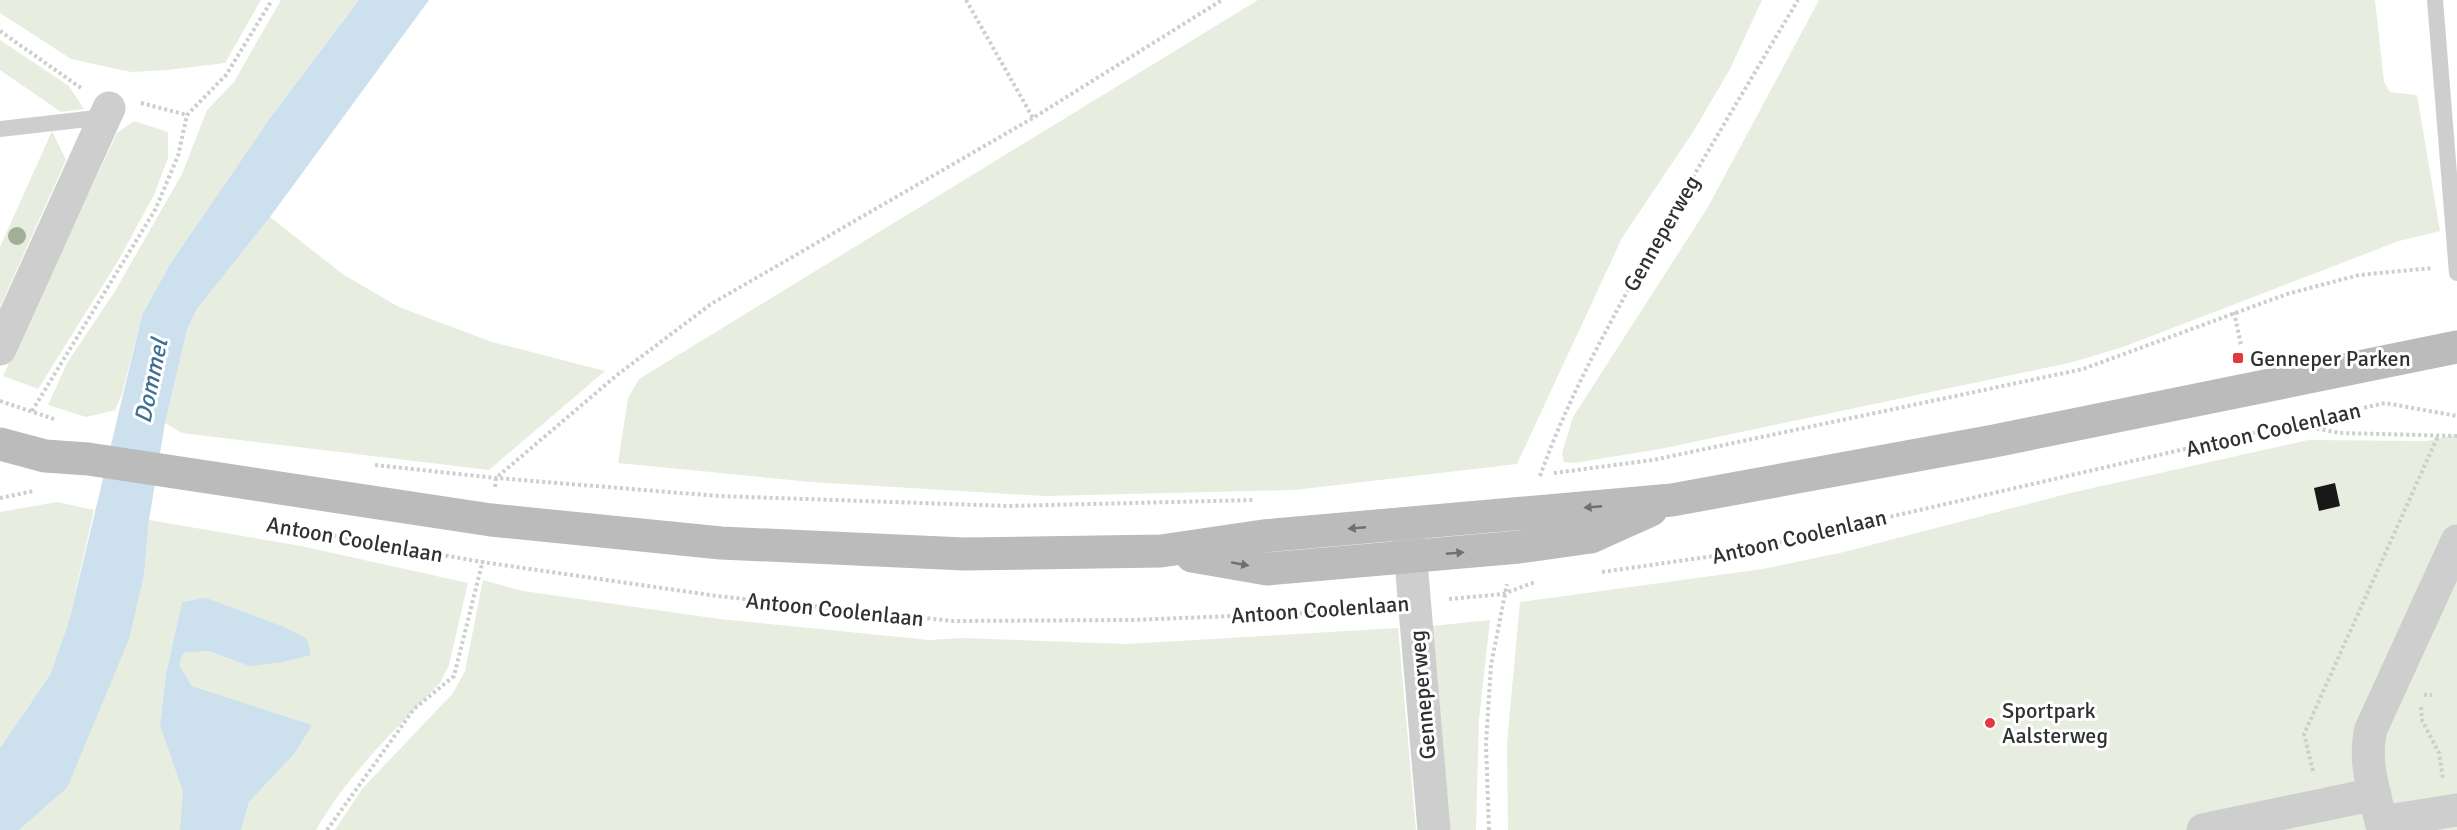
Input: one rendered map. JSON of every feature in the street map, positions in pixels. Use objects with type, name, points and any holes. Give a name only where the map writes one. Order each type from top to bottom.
[{"type":"main road","name":"Antoon Coolenlaan","points":[[0,444],[45,456],[88,459],[491,520],[722,543],[964,555],[1161,551],[1263,536],[1672,500],[1994,441],[2457,347]]},
{"type":"main road","name":"Antoon Coolenlaan","points":[[0,465],[45,456]]},
{"type":"main road","name":"Antoon Coolenlaan","points":[[1161,551],[1267,569],[1519,547],[1591,537],[1672,500]]},
{"type":"street","points":[[0,349],[107,113]]},
{"type":"street","name":"Genneperweg","points":[[1408,524],[1434,830]]},
{"type":"street","points":[[2455,811],[2380,822],[2367,765],[2367,745],[2371,729],[2457,541]]},
{"type":"street","points":[[2203,830],[2375,794]]},
{"type":"lane","points":[[2435,0],[2456,270]]},
{"type":"lane","points":[[0,129],[107,113]]},
{"type":"path","points":[[0,401],[32,411],[155,210],[178,156],[187,115],[226,75],[272,0]]},
{"type":"path","points":[[966,0],[1033,118]]},
{"type":"path","points":[[496,478],[616,375],[711,304],[1033,118],[1222,0]]},
{"type":"path","name":"Genneperweg","points":[[1540,474],[1570,401],[1598,345],[1661,232],[1798,0]]},
{"type":"path","points":[[0,31],[107,113],[140,103],[187,115]]},
{"type":"path","points":[[1529,476],[1653,460],[2083,369],[2234,312],[2287,294],[2359,275],[2456,270]]},
{"type":"path","points":[[2234,312],[2241,345]]},
{"type":"path","name":"Antoon Coolenlaan","points":[[1596,573],[1728,555],[1905,512],[2385,403],[2457,416]]},
{"type":"path","points":[[2295,424],[2340,433],[2457,436]]},
{"type":"path","points":[[2322,805],[2304,734],[2438,436]]},
{"type":"path","points":[[367,464],[496,478],[718,496],[1009,506],[1255,500]]},
{"type":"path","name":"Antoon Coolenlaan","points":[[285,527],[483,562],[717,596],[953,621],[1190,618],[1306,613],[1503,594],[1537,581]]},
{"type":"path","points":[[1641,559],[1642,566]]},
{"type":"path","points":[[327,830],[414,709],[454,676],[483,562]]},
{"type":"path","points":[[1489,830],[1486,744],[1491,665],[1503,594]]},
{"type":"path","points":[[2401,664],[2420,696],[2422,720],[2439,753],[2443,778],[2455,811]]},
{"type":"shaded area","points":[[0,0],[261,0],[225,63],[131,72],[71,59],[0,13]]},
{"type":"shaded area","points":[[281,0],[359,0],[270,118],[170,264],[142,315],[122,394],[115,410],[86,417],[48,405],[67,363],[115,291],[182,174],[207,110],[234,82]]},
{"type":"shaded area","points":[[1258,0],[1762,0],[1730,69],[1693,132],[1622,238],[1517,464],[1294,490],[1045,496],[811,482],[618,463],[628,398],[639,379]]},
{"type":"shaded area","points":[[1819,0],[2375,0],[2384,82],[2390,92],[2417,95],[2440,231],[2399,241],[2123,347],[2073,362],[1660,449],[1574,463],[1564,462],[1562,453],[1573,417],[1708,207]]},
{"type":"shaded area","points":[[0,40],[69,86],[84,109],[61,112],[0,70]]},
{"type":"shaded area","points":[[134,121],[168,132],[168,158],[154,195],[118,261],[38,389],[3,376],[117,133]]},
{"type":"shaded area","points":[[52,131],[66,160],[0,307],[0,247]]},
{"type":"shaded area","points":[[270,217],[344,275],[399,307],[492,342],[605,371],[489,470],[182,433],[165,423],[187,330],[197,309]]},
{"type":"shaded area","name":"Sportpark Aalsterweg","points":[[2457,434],[2457,830],[1508,830],[1507,743],[1520,602],[1763,569],[1844,552],[2070,493],[2308,440],[2427,441]]},
{"type":"shaded area","points":[[57,502],[94,510],[69,621],[50,675],[0,748],[0,512]]},
{"type":"shaded area","points":[[149,520],[301,546],[468,583],[449,665],[440,683],[357,771],[316,830],[241,830],[249,802],[294,754],[311,725],[192,686],[179,665],[183,653],[208,651],[249,666],[182,602],[166,674],[160,726],[183,792],[182,828],[180,830],[19,830],[67,788],[144,575]]},
{"type":"shaded area","points":[[483,580],[523,591],[720,619],[929,640],[962,638],[1126,644],[1398,628],[1416,830],[335,830],[362,789],[453,693],[465,671]]},
{"type":"shaded area","points":[[1490,620],[1479,719],[1476,830],[1450,830],[1432,626]]},
{"type":"water","name":"Dommel","points":[[359,0],[429,0],[270,217],[197,309],[187,330],[165,423],[149,520],[144,575],[129,639],[67,788],[19,830],[0,830],[0,748],[50,675],[69,621],[142,315],[170,264],[270,118]]},
{"type":"water","points":[[206,598],[284,627],[307,639],[311,655],[282,662],[249,666],[208,651],[183,653],[179,665],[192,686],[312,725],[294,754],[249,802],[241,830],[180,830],[183,792],[160,726],[166,674],[182,602]]},
{"type":"building","points":[[2335,483],[2340,506],[2319,511],[2314,488]]},
{"type":"place","name":"Genneper Parken","points":[[2238,358]]},
{"type":"place","name":"Sportpark Aalsterweg","points":[[1990,723]]}]
